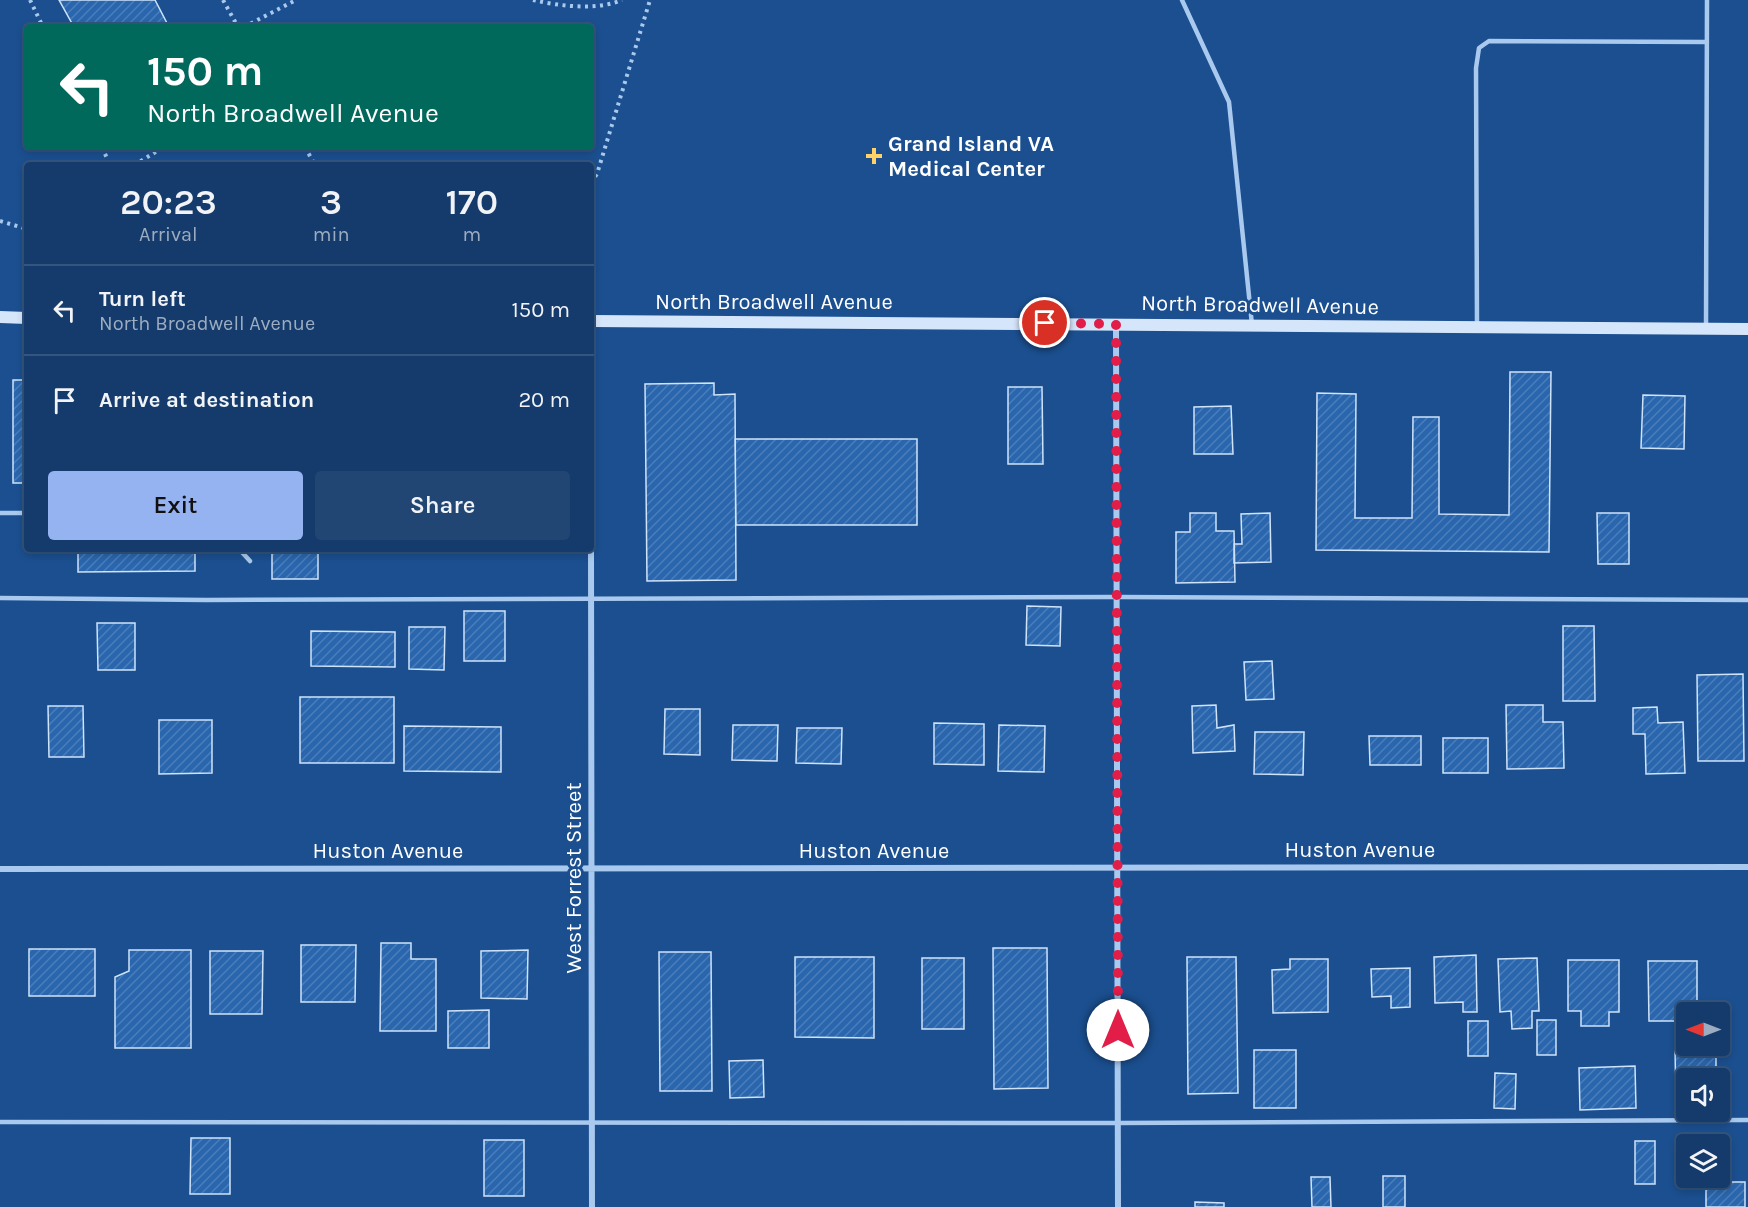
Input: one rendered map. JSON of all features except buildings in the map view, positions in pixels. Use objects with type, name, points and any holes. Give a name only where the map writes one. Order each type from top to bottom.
[{"type":"main road","points":[[0,318],[24,318]]},
{"type":"main road","name":"North Broadwell Avenue","points":[[594,321],[1748,329]]},
{"type":"street","points":[[1116,324],[1118,1207]]},
{"type":"street","name":"West Forrest Street","points":[[591,552],[592,1207]]},
{"type":"street","name":"Huston Avenue","points":[[0,868],[1748,867]]},
{"type":"lane","points":[[1182,0],[1229,102],[1252,326]]},
{"type":"lane","points":[[1706,329],[1707,0]]},
{"type":"lane","points":[[1477,327],[1476,68],[1479,48],[1489,41],[1707,42]]},
{"type":"lane","points":[[0,513],[24,513]]},
{"type":"lane","points":[[242,552],[250,561]]},
{"type":"lane","points":[[0,598],[206,600],[1118,597],[1748,600]]},
{"type":"lane","points":[[0,1122],[1118,1123],[1748,1120]]},
{"type":"path","points":[[30,0],[42,24]]},
{"type":"path","points":[[223,0],[236,24]]},
{"type":"path","points":[[250,24],[296,0]]},
{"type":"path","points":[[533,0],[557,6],[609,5],[622,0]]},
{"type":"path","points":[[594,178],[650,0]]},
{"type":"path","points":[[139,162],[159,150]]},
{"type":"path","points":[[0,221],[24,228]]},
{"type":"place","name":"Grand Island VA Medical Center","points":[[874,156]]},
{"type":"route","points":[[1045,323],[1116,324],[1118,1030]]}]
